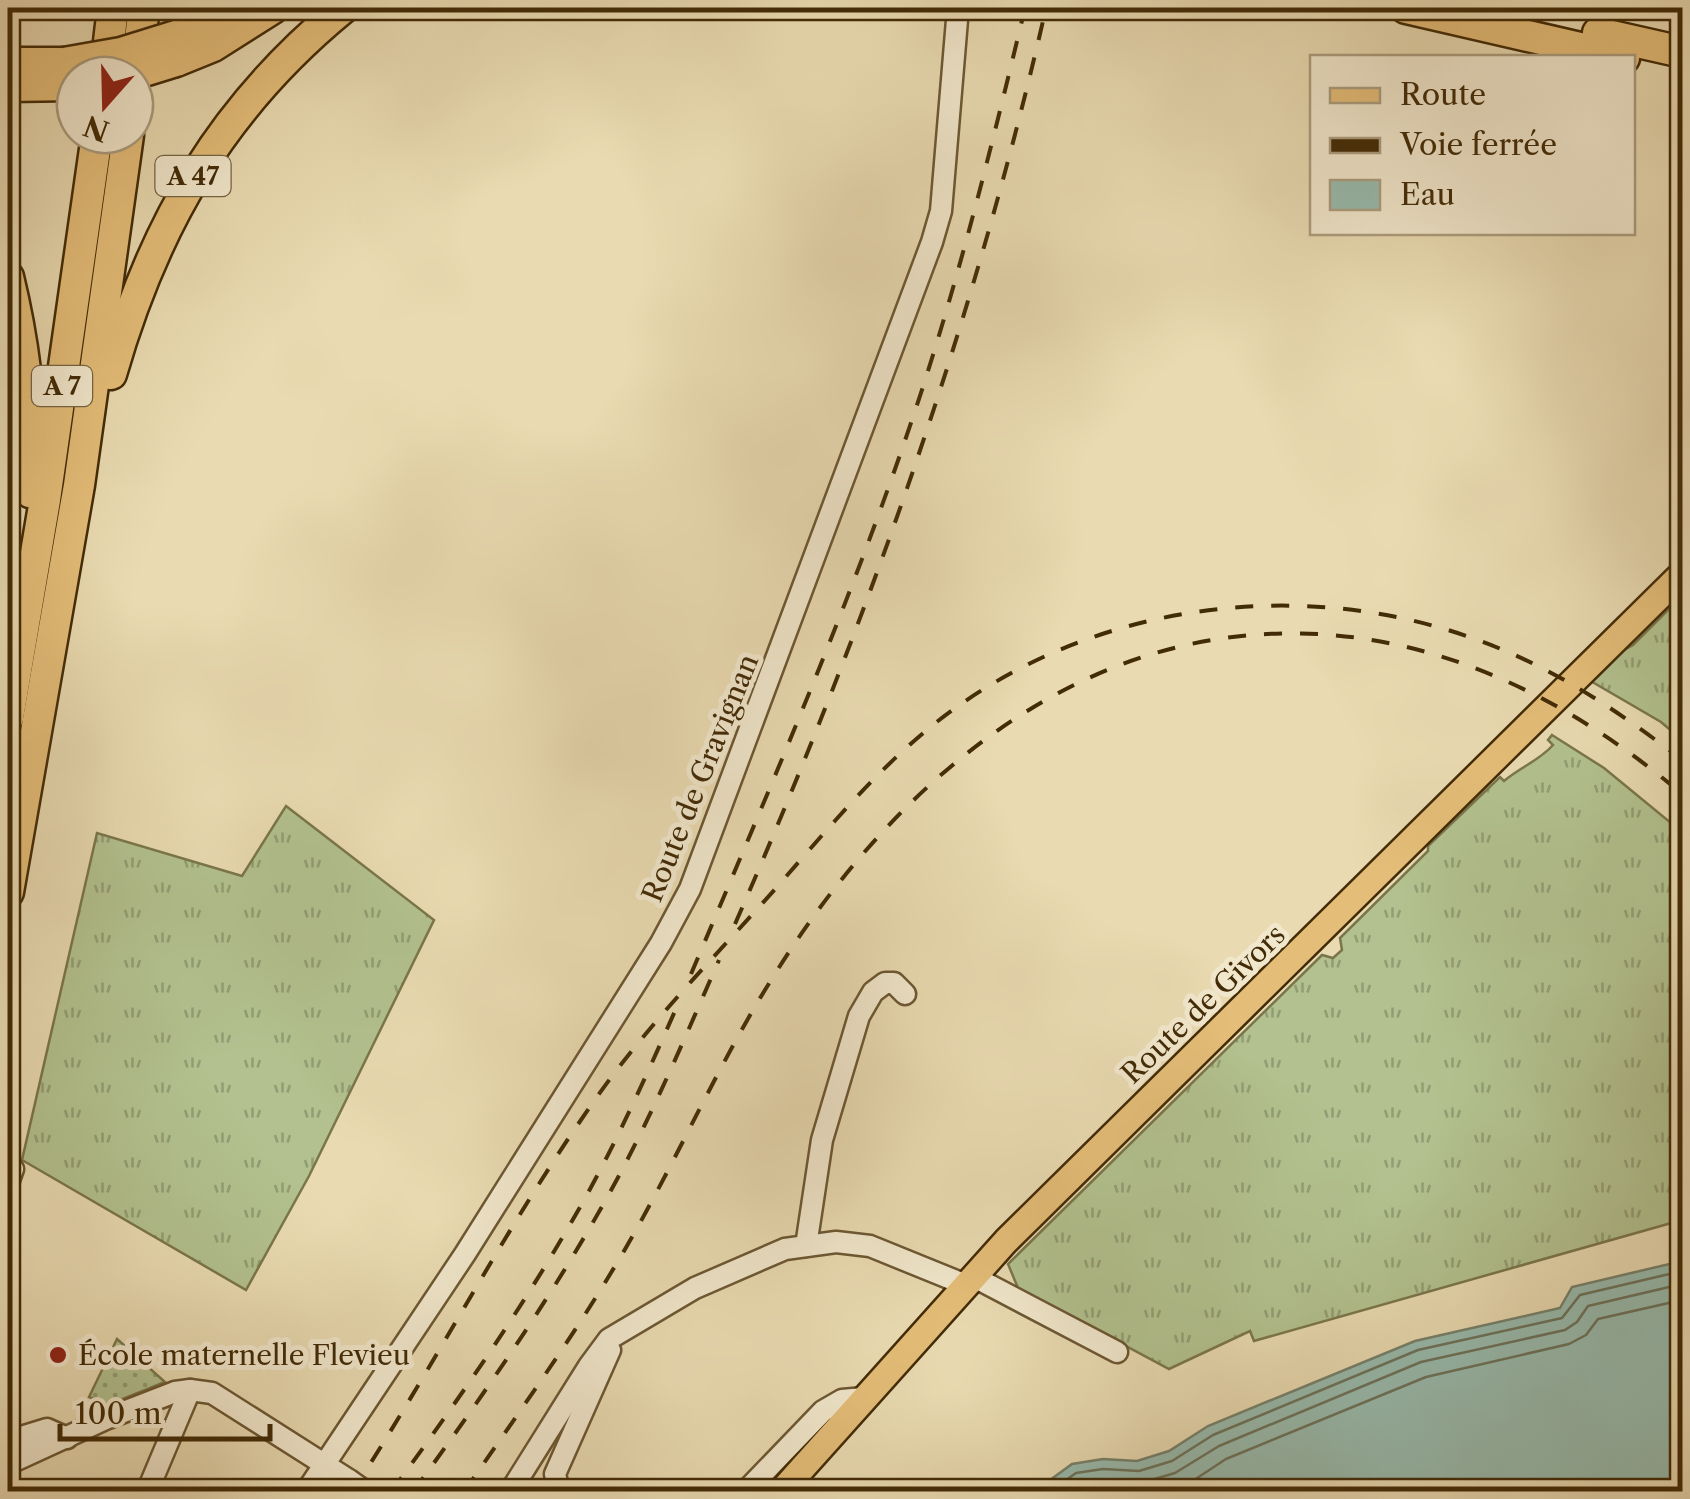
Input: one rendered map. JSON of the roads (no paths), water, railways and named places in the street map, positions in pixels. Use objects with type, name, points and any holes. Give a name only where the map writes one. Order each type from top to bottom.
[{"type":"highway","points":[[107,55],[112,8]]},
{"type":"highway","points":[[136,55],[144,8]]},
{"type":"highway","points":[[155,62],[232,8]]},
{"type":"highway","points":[[124,55],[136,50],[213,46],[273,8]]},
{"type":"highway","name":"A 47","points":[[79,486],[136,295],[180,199],[218,138],[263,82],[343,8]]},
{"type":"highway","points":[[1406,8],[1611,55]]},
{"type":"highway","points":[[1488,8],[1679,61]]},
{"type":"highway","points":[[1635,60],[1679,61]]},
{"type":"highway","points":[[8,63],[55,75]]},
{"type":"highway","points":[[8,86],[55,80]]},
{"type":"highway","name":"A 7","points":[[8,718],[66,362],[94,155]]},
{"type":"highway","name":"A 7","points":[[8,892],[79,486],[125,155]]},
{"type":"highway","points":[[8,277],[30,424],[22,635]]},
{"type":"main road","name":"Route de Givors","points":[[781,1492],[970,1281],[1160,1088],[1682,574]]},
{"type":"street","name":"Route de Gravignan","points":[[306,1492],[476,1237],[652,958],[690,889],[932,242],[941,211],[958,8]]},
{"type":"street","points":[[806,1246],[822,1140],[860,1016],[874,992],[885,984],[894,983],[905,994]]},
{"type":"street","points":[[510,1492],[609,1339],[695,1288],[785,1249],[836,1242],[870,1246],[970,1281],[1117,1352]]},
{"type":"street","points":[[566,1492],[558,1487],[554,1474],[610,1351],[609,1339]]},
{"type":"street","points":[[147,1492],[190,1390]]},
{"type":"street","points":[[8,1464],[161,1397],[190,1390],[212,1393],[358,1486]]},
{"type":"street","points":[[745,1492],[824,1411],[842,1400],[864,1398]]},
{"type":"street","points":[[8,1440],[47,1429],[67,1438]]},
{"type":"water","points":[[1682,1261],[1682,1491],[1035,1491],[1072,1464],[1103,1459],[1137,1461],[1169,1451],[1208,1426],[1415,1341],[1560,1308],[1572,1287]]},
{"type":"railway","points":[[691,974],[835,628],[913,417],[960,265],[1025,8]]},
{"type":"railway","points":[[735,924],[828,700],[912,473],[985,242],[1046,8]]},
{"type":"railway","points":[[352,1492],[529,1199],[631,1052],[880,773],[961,704],[1019,669],[1080,642],[1144,622],[1210,610],[1277,606],[1344,609],[1410,620],[1475,639],[1531,662],[1634,724],[1682,760]]},
{"type":"railway","points":[[464,1492],[616,1264],[754,1008],[817,912],[866,851],[920,794],[980,744],[1044,701],[1114,667],[1188,645],[1267,634],[1325,635],[1382,642],[1490,674],[1541,698],[1590,726],[1682,794]]},
{"type":"railway","points":[[413,1492],[513,1350],[604,1203],[650,1113],[719,960]]},
{"type":"railway","points":[[391,1492],[544,1269],[612,1147],[675,1011]]},
{"type":"place","name":"École maternelle Flevieu","points":[[58,1355]]}]
